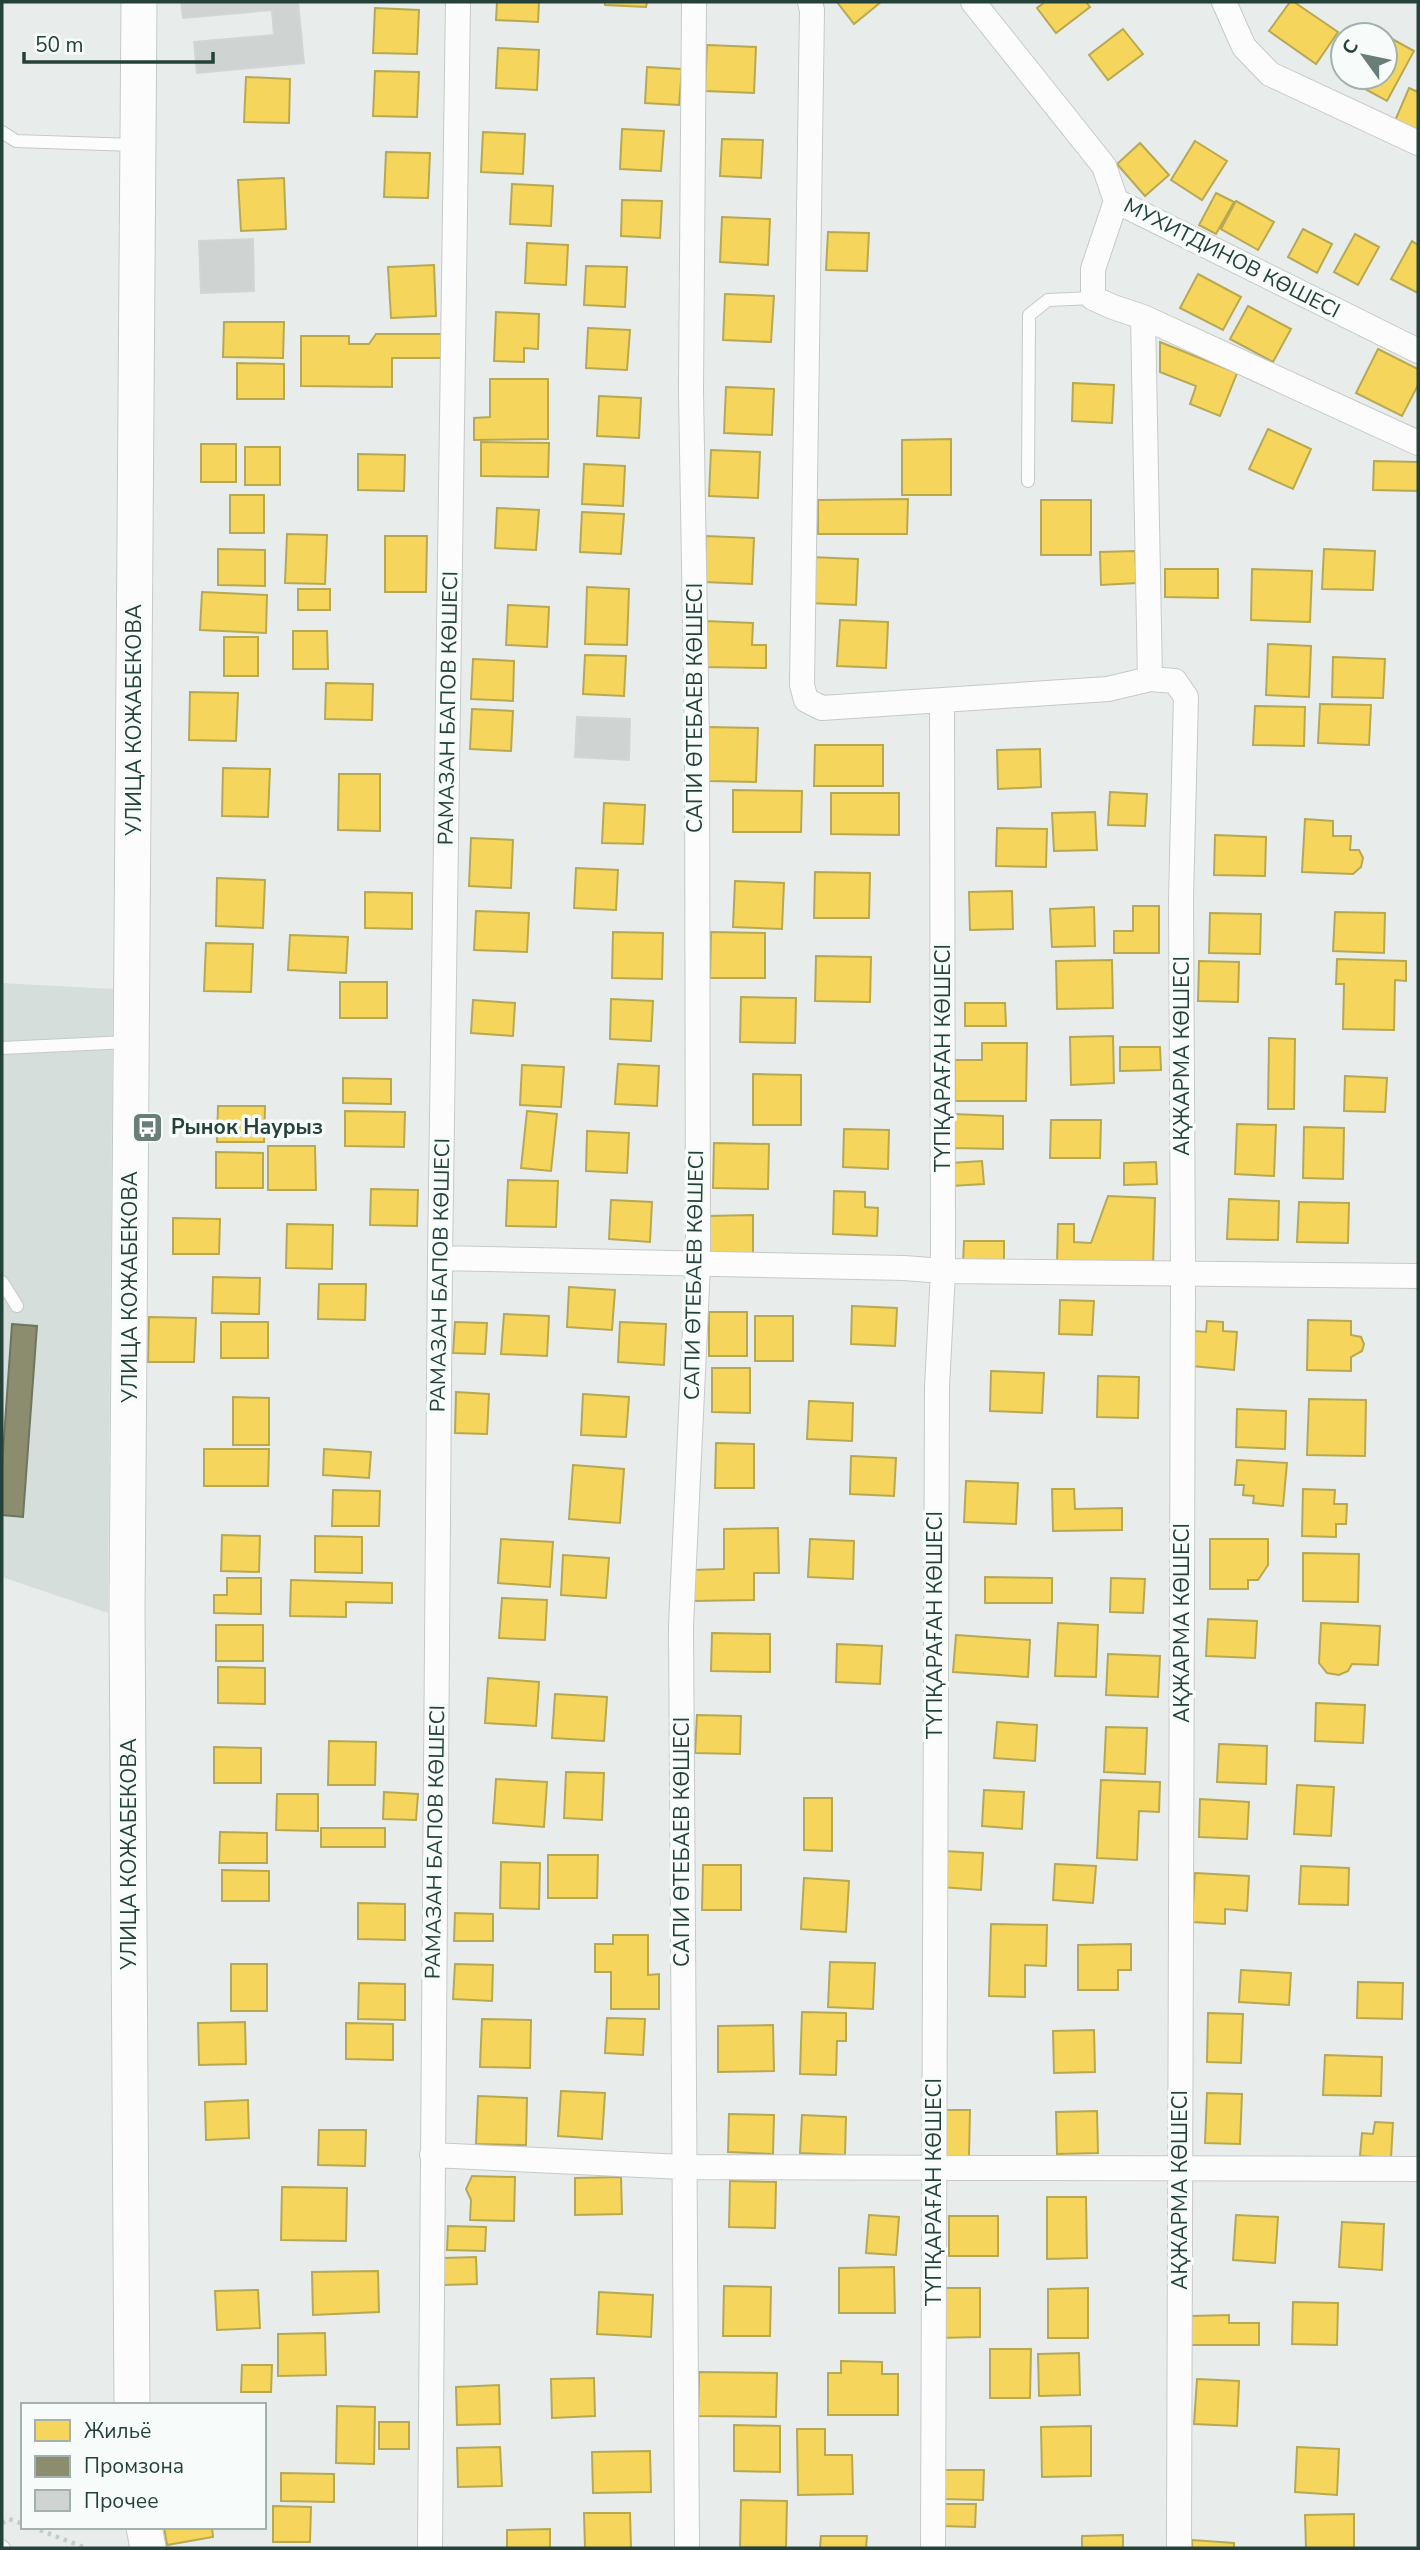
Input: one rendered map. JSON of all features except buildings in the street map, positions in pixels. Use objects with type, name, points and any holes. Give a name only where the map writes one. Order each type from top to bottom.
[{"type":"main road","name":"УЛИЦА КОЖАБЕКОВА","points":[[132,2403],[127,1610],[139,2]]},
{"type":"main road","points":[[144,2529],[148,2548]]},
{"type":"street","name":"РАМАЗАН БАПОВ КӨШЕСІ","points":[[430,2548],[440,1258],[458,2]]},
{"type":"street","name":"САПИ ӨТЕБАЕВ КӨШЕСІ","points":[[687,2548],[681,1626],[698,1265],[697,740],[691,391],[694,2]]},
{"type":"street","points":[[810,2],[813,10],[802,685],[806,700],[822,708],[942,701],[1108,689],[1150,679],[1143,317]]},
{"type":"street","name":"МУХИТДИНОВ КӨШЕСІ","points":[[973,2],[1104,166],[1116,201],[1418,351]]},
{"type":"street","points":[[1224,2],[1244,47],[1270,74],[1418,143]]},
{"type":"street","points":[[1116,201],[1093,269],[1093,298],[1143,317],[1418,443]]},
{"type":"street","name":"АҚЖАРМА КӨШЕСІ","points":[[1150,679],[1175,681],[1186,697],[1181,899],[1183,1273],[1180,2548]]},
{"type":"street","name":"ТҮПҚАРАҒАН КӨШЕСІ","points":[[933,2548],[937,1400],[943,1271],[942,701]]},
{"type":"street","points":[[440,1258],[943,1271],[1418,1276]]},
{"type":"street","points":[[432,2155],[683,2167],[1418,2169]]},
{"type":"lane","points":[[2,132],[16,141],[138,145]]},
{"type":"lane","points":[[1028,481],[1029,316],[1048,300],[1093,298]]},
{"type":"lane","points":[[2,1048],[132,1042]]},
{"type":"lane","points":[[2,1282],[17,1306]]},
{"type":"path","points":[[2,2523],[9,2519],[21,2523]]},
{"type":"path","points":[[37,2529],[86,2548]]},
{"type":"shaded area","points":[[2,983],[113,989],[108,1613],[2,1577]]},
{"type":"place","name":"Рынок Наурыз","points":[[148,1127]]}]
